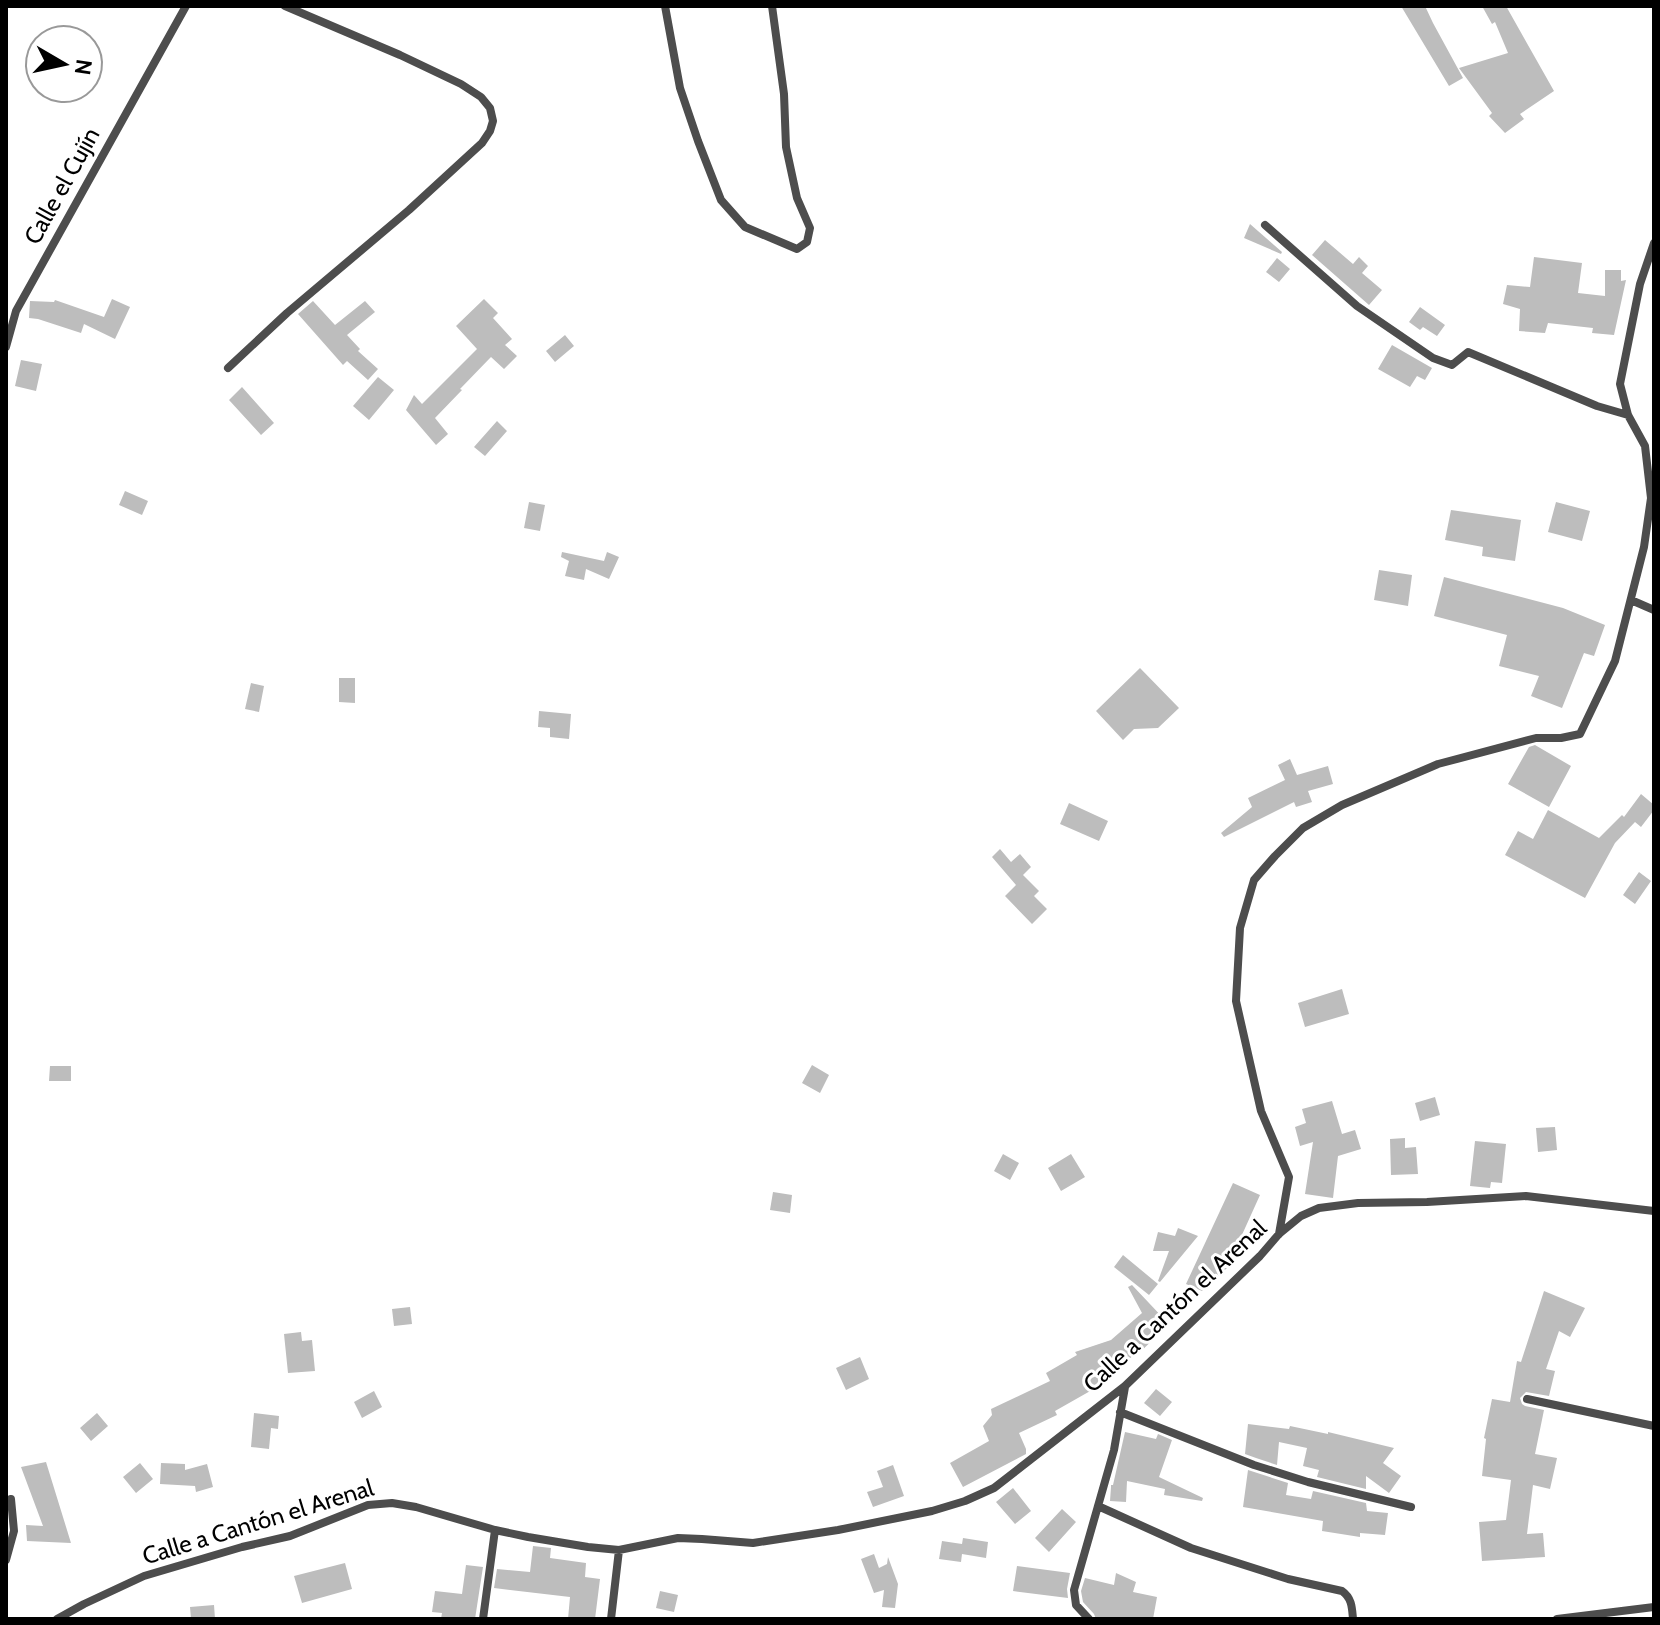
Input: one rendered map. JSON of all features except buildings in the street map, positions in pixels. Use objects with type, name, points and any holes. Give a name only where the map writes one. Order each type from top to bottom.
[{"type":"street","name":"Calle el Cujín","points":[[6,347],[16,311],[186,6]]},
{"type":"street","points":[[228,368],[471,153],[490,131],[493,121],[490,108],[481,97],[461,84],[285,6]]},
{"type":"street","points":[[665,6],[680,88],[721,200],[745,227],[797,249],[807,242],[810,228],[797,198],[786,147],[784,94],[772,6]]},
{"type":"street","points":[[1265,225],[1357,306],[1433,358],[1452,365],[1468,352],[1597,406],[1628,415]]},
{"type":"street","points":[[1279,1234],[1289,1177],[1261,1111],[1236,1001],[1240,928],[1254,880],[1303,828],[1342,805],[1438,764],[1536,738],[1580,734],[1615,661],[1644,547],[1651,498],[1645,446],[1628,415],[1620,384],[1640,284],[1654,243]]},
{"type":"street","points":[[1631,600],[1654,610]]},
{"type":"street","name":"Calle a Cantón el Arenal","points":[[57,1619],[144,1576],[290,1536],[368,1505],[404,1505],[495,1530],[619,1550],[678,1538],[753,1543],[932,1511],[994,1488],[1125,1386],[1279,1234],[1301,1216],[1319,1208],[1358,1203],[1526,1196],[1654,1211]]},
{"type":"street","points":[[1089,1619],[1076,1605],[1074,1590],[1114,1450],[1125,1386]]},
{"type":"street","points":[[1527,1399],[1654,1426]]},
{"type":"street","points":[[1120,1412],[1254,1465],[1411,1507]]},
{"type":"street","points":[[6,1560],[14,1531],[11,1499]]},
{"type":"street","points":[[1098,1506],[1191,1548],[1288,1579],[1342,1591],[1348,1595],[1353,1619]]},
{"type":"street","points":[[483,1619],[495,1530]]},
{"type":"street","points":[[611,1619],[619,1550]]},
{"type":"street","points":[[1557,1619],[1654,1607]]}]
